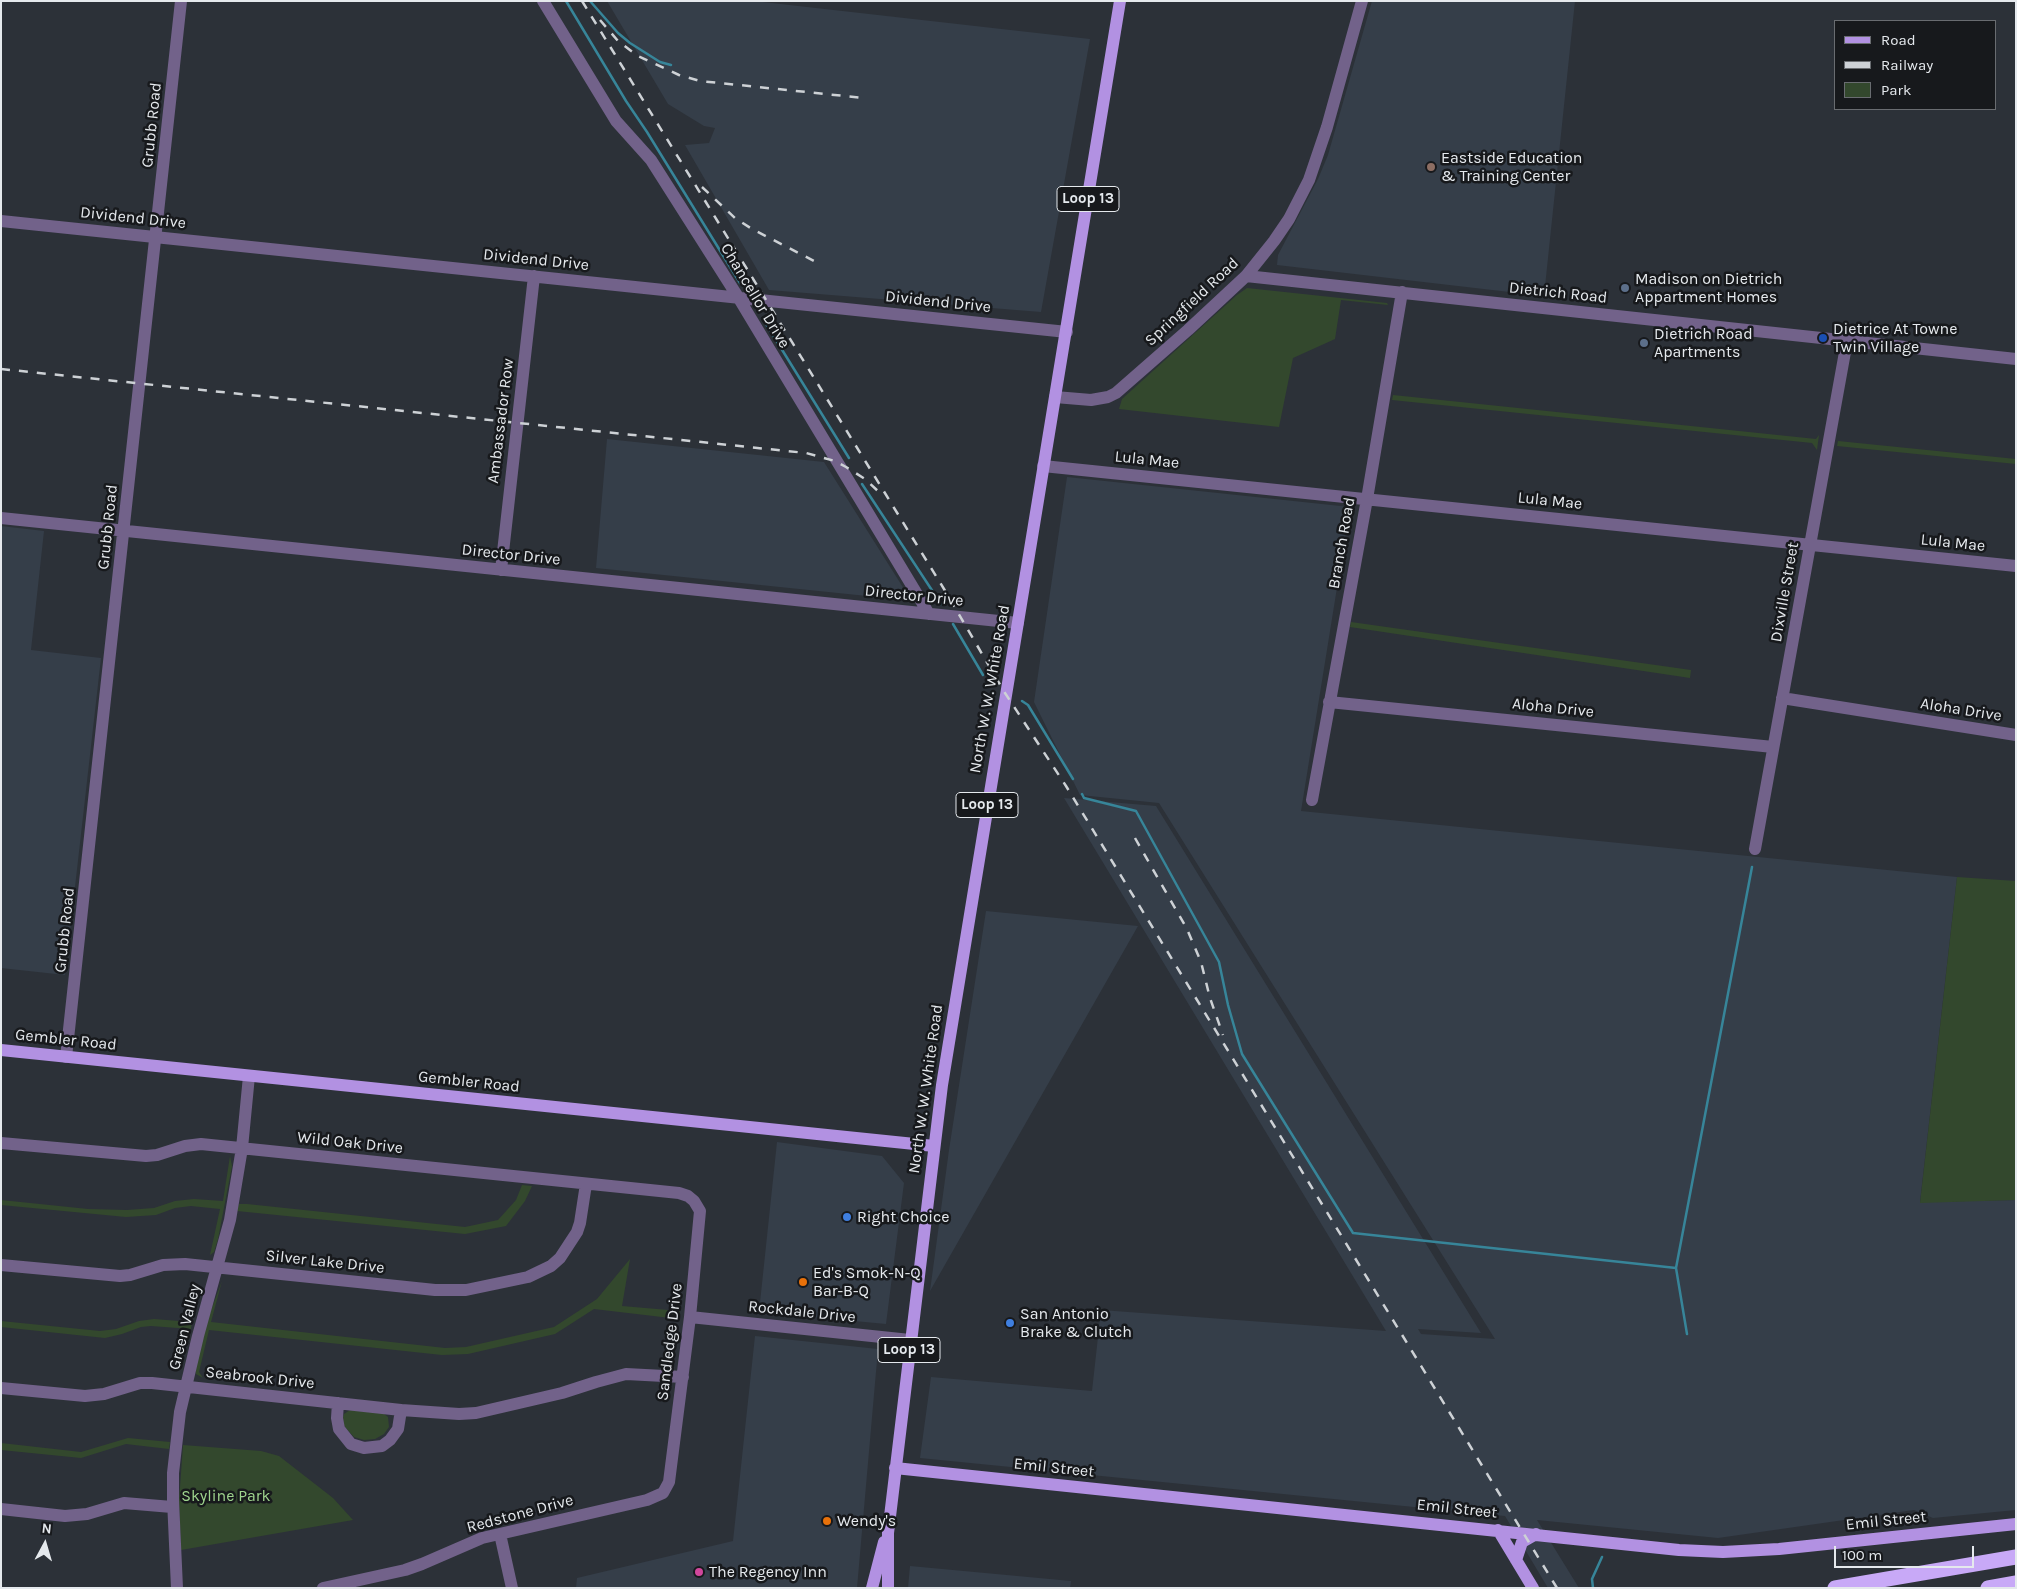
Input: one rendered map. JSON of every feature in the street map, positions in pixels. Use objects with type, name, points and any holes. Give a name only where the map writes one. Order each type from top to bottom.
[{"type":"highway","points":[[1835,1588],[2016,1557]]},
{"type":"highway","points":[[1988,1588],[2016,1583]]},
{"type":"main road","name":"North W. W. White Road","points":[[888,1588],[888,1532],[895,1468],[934,1146],[955,1000],[1043,466],[1067,332],[1120,1]]},
{"type":"main road","name":"Gembler Road","points":[[1,1050],[934,1146]]},
{"type":"main road","name":"Emil Street","points":[[895,1468],[1679,1550],[1723,1552],[1779,1549],[2016,1524]]},
{"type":"main road","points":[[1498,1530],[1533,1588]]},
{"type":"main road","name":"North W. W. White Road","points":[[872,1588],[882,1546],[888,1532]]},
{"type":"main road","points":[[1516,1560],[1522,1542],[1536,1534]]},
{"type":"street","name":"Grubb Road","points":[[66,1057],[181,1]]},
{"type":"street","name":"Chancellor Drive","points":[[543,1],[616,121],[651,160],[738,297],[929,614]]},
{"type":"street","name":"Springfield Road","points":[[1055,397],[1091,400],[1108,397],[1116,392],[1188,330],[1246,276],[1289,219],[1309,180],[1327,127],[1362,1]]},
{"type":"street","name":"Dividend Drive","points":[[1,221],[1067,332]]},
{"type":"street","name":"Ambassador Row","points":[[501,570],[534,276]]},
{"type":"street","name":"Dietrich Road","points":[[1246,276],[2016,359]]},
{"type":"street","name":"Branch Road","points":[[1312,800],[1402,292]]},
{"type":"street","name":"Dixville Street","points":[[1755,850],[1847,341]]},
{"type":"street","name":"Lula Mae","points":[[1043,466],[2016,566]]},
{"type":"street","name":"Director Drive","points":[[1,518],[1018,623]]},
{"type":"street","name":"Aloha Drive","points":[[1782,698],[2016,734]]},
{"type":"street","name":"Aloha Drive","points":[[1329,702],[1773,747]]},
{"type":"street","name":"Green Valley","points":[[177,1588],[172,1506],[179,1421],[198,1336],[230,1220],[242,1148],[249,1076]]},
{"type":"street","name":"Wild Oak Drive","points":[[1,1143],[136,1156],[157,1155],[192,1144],[242,1148],[679,1193],[688,1196],[694,1201]]},
{"type":"street","name":"Silver Lake Drive","points":[[1,1264],[120,1276],[173,1264],[454,1291],[490,1286],[528,1276],[551,1266],[560,1258],[572,1241],[580,1223],[586,1184]]},
{"type":"street","name":"Sandledge Drive","points":[[667,1488],[670,1482],[683,1377],[700,1211],[694,1201]]},
{"type":"street","name":"Rockdale Drive","points":[[690,1317],[910,1340]]},
{"type":"street","name":"Seabrook Drive","points":[[1,1388],[85,1396],[104,1394],[125,1386],[140,1383],[186,1386],[450,1414],[476,1413],[562,1394],[626,1374],[683,1377]]},
{"type":"street","points":[[338,1403],[337,1418],[339,1430],[351,1444],[364,1448],[382,1446],[390,1440],[398,1429],[401,1410]]},
{"type":"street","name":"Redstone Drive","points":[[323,1588],[405,1570],[482,1538],[647,1500],[658,1496],[667,1488]]},
{"type":"street","points":[[1,1509],[65,1516],[87,1514],[124,1503],[172,1506]]},
{"type":"street","points":[[500,1534],[511,1575],[512,1588]]},
{"type":"shaded area","points":[[607,1],[754,1],[1090,39],[1041,312],[769,290],[685,145],[709,143],[715,128],[704,126],[668,104]]},
{"type":"shaded area","name":"Eastside Education & Training Center","points":[[1372,1],[1575,1],[1544,296],[1277,265],[1278,255],[1318,179],[1328,155]]},
{"type":"shaded area","points":[[607,439],[824,462],[904,589],[896,599],[596,568]]},
{"type":"shaded area","points":[[1067,477],[1350,507],[1301,811],[1957,877],[1920,1202],[2016,1200],[2016,1510],[1933,1518],[1914,1510],[1718,1538],[1537,1520],[1579,1588],[1548,1588],[1505,1516],[920,1458],[931,1377],[1092,1391],[1101,1310],[1386,1331],[1064,798],[1156,806],[1481,1333],[1418,1329],[1421,1334],[1495,1339],[1159,803],[1080,795],[1034,702]]},
{"type":"shaded area","points":[[1,526],[44,531],[31,650],[101,658],[65,975],[1,968]]},
{"type":"shaded area","points":[[986,911],[1138,926],[930,1291],[949,1150]]},
{"type":"shaded area","points":[[777,1142],[882,1156],[904,1183],[886,1324],[759,1312]]},
{"type":"shaded area","points":[[755,1336],[878,1349],[857,1588],[576,1588],[577,1578],[733,1541]]},
{"type":"shaded area","points":[[910,1566],[1071,1581],[1070,1588],[908,1588]]},
{"type":"green space","points":[[1247,288],[1387,303],[1388,305],[1341,300],[1335,339],[1293,358],[1279,427],[1119,409],[1122,399]]},
{"type":"green space","points":[[1393,395],[1816,439],[1819,435],[1817,450],[1812,443],[1392,400]]},
{"type":"green space","points":[[1838,441],[2016,459],[2016,464],[1837,446]]},
{"type":"green space","points":[[1351,622],[1691,670],[1690,678],[1350,627]]},
{"type":"green space","points":[[1957,877],[2016,881],[2016,1200],[1920,1203]]},
{"type":"green space","points":[[230,1156],[232,1166],[218,1239],[214,1252],[210,1255],[220,1209],[191,1206],[175,1208],[156,1215],[126,1217],[1,1205],[1,1200],[88,1209],[127,1210],[154,1208],[175,1201],[194,1199],[223,1201]]},
{"type":"green space","points":[[522,1185],[532,1186],[525,1201],[506,1226],[465,1234],[237,1211],[239,1204],[247,1204],[465,1227],[498,1220],[516,1200]]},
{"type":"green space","points":[[630,1259],[622,1306],[680,1311],[679,1319],[594,1309],[555,1334],[468,1354],[442,1355],[209,1330],[199,1372],[203,1378],[196,1374],[195,1365],[204,1329],[222,1281],[211,1322],[445,1348],[466,1347],[554,1327],[597,1299]]},
{"type":"green space","points":[[154,1319],[192,1322],[191,1329],[141,1327],[105,1338],[1,1327],[1,1321],[100,1331],[116,1329],[139,1321]]},
{"type":"green space","points":[[350,1410],[383,1413],[388,1417],[389,1427],[384,1434],[375,1439],[364,1440],[354,1437],[344,1426],[344,1414]]},
{"type":"green space","points":[[128,1438],[170,1442],[169,1449],[126,1444],[81,1458],[1,1450],[1,1443],[81,1452]]},
{"type":"green space","name":"Skyline Park","points":[[183,1445],[261,1451],[279,1456],[333,1498],[353,1520],[181,1550],[179,1501]]},
{"type":"waterway","points":[[566,1],[740,283]]},
{"type":"waterway","points":[[590,1],[618,33],[630,43],[660,62],[671,65]]},
{"type":"waterway","points":[[763,319],[849,458]]},
{"type":"waterway","points":[[862,484],[941,604]]},
{"type":"waterway","points":[[953,624],[983,675]]},
{"type":"waterway","points":[[1022,701],[1028,705],[1073,779]]},
{"type":"waterway","points":[[1082,794],[1084,798],[1136,811],[1219,962],[1228,1005],[1242,1054],[1353,1233],[1676,1268]]},
{"type":"waterway","points":[[1687,1334],[1676,1268],[1752,867]]},
{"type":"waterway","points":[[1593,1588],[1592,1579],[1602,1557]]},
{"type":"railway","points":[[582,1],[944,589],[1005,693],[1066,786],[1557,1588]]},
{"type":"railway","points":[[600,20],[618,41],[638,56],[679,75],[700,81],[864,98]]},
{"type":"railway","points":[[702,187],[735,218],[752,229],[816,262]]},
{"type":"railway","points":[[1,369],[806,453],[835,461],[865,479],[880,493]]},
{"type":"railway","points":[[1135,838],[1187,929],[1201,962],[1210,998],[1223,1035]]},
{"type":"place","name":"Eastside Education & Training Center","points":[[1431,167]]},
{"type":"place","name":"Madison on Dietrich Appartment Homes","points":[[1625,288]]},
{"type":"place","name":"Dietrice At Towne Twin Village","points":[[1823,338]]},
{"type":"place","name":"Dietrich Road Apartments","points":[[1644,343]]},
{"type":"place","name":"Right Choice","points":[[847,1217]]},
{"type":"place","name":"Ed's Smok-N-Q Bar-B-Q","points":[[803,1282]]},
{"type":"place","name":"San Antonio Brake & Clutch","points":[[1010,1323]]},
{"type":"place","name":"Wendy's","points":[[827,1521]]},
{"type":"place","name":"The Regency Inn","points":[[699,1572]]}]
